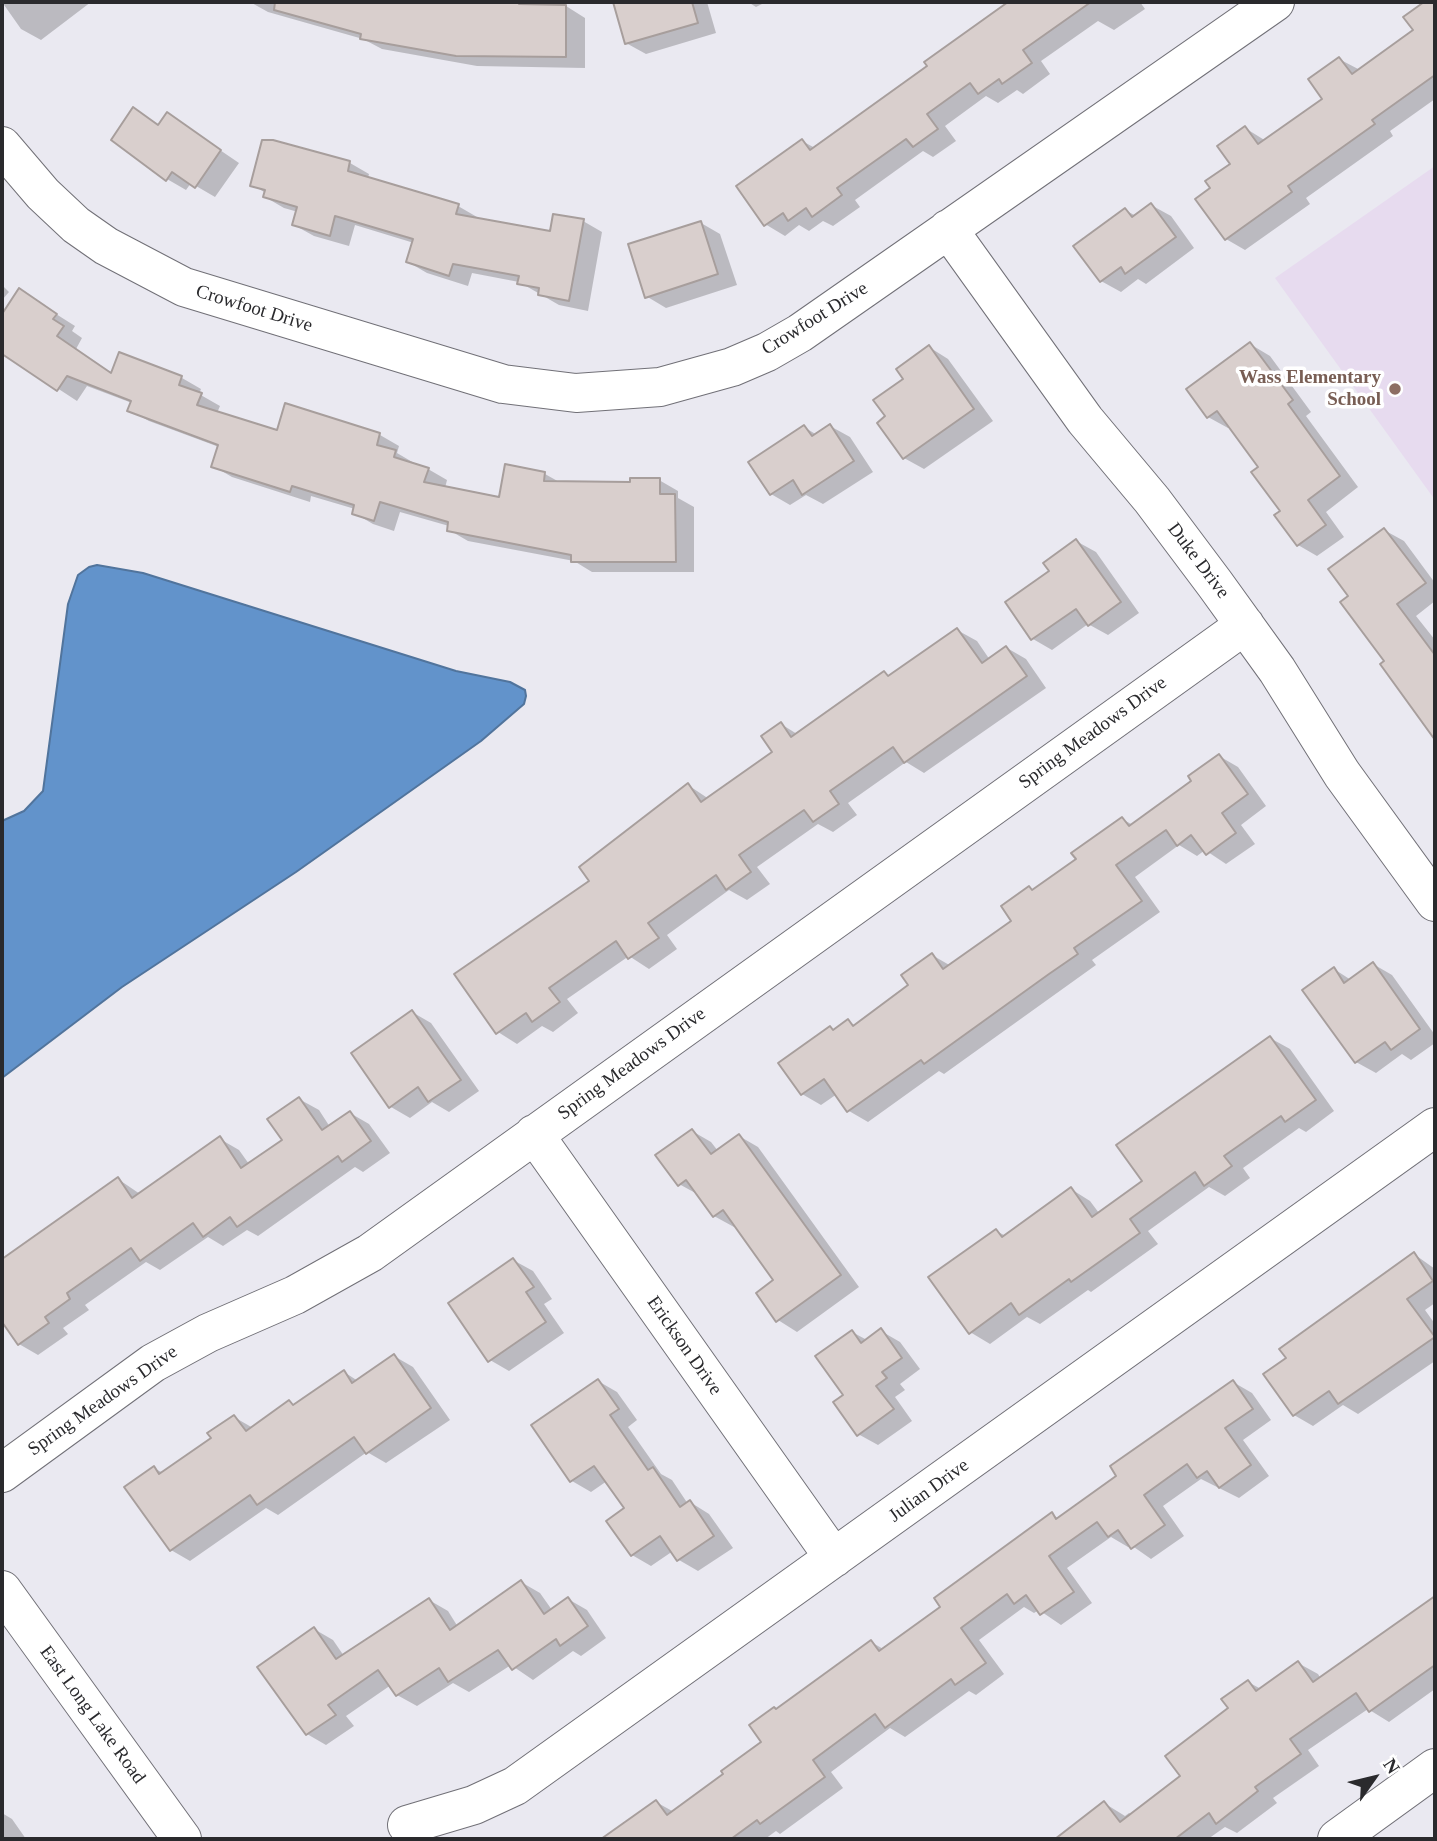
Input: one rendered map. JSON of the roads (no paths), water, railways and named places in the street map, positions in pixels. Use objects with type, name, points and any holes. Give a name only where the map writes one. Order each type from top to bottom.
[{"type":"street","name":"Crowfoot Drive","points":[[2,146],[43,194],[76,225],[117,252],[184,287],[472,376],[533,389],[576,393],[660,387],[732,366],[767,352],[800,332],[1275,2]]},
{"type":"street","name":"Duke Drive","points":[[948,229],[1085,419],[1152,500],[1245,625],[1277,670],[1342,774],[1435,902]]},
{"type":"street","name":"Spring Meadows Drive","points":[[2,1473],[118,1386],[164,1356],[208,1333],[295,1295],[369,1253],[1245,625]]},
{"type":"street","name":"Julian Drive","points":[[407,1825],[474,1805],[515,1786],[1435,1127]]},
{"type":"street","name":"Erickson Drive","points":[[534,1134],[834,1558]]},
{"type":"street","name":"East Long Lake Road","points":[[2,1590],[182,1839]]},
{"type":"street","points":[[1338,1839],[1435,1768]]},
{"type":"water","points":[[97,565],[143,573],[456,671],[510,682],[525,690],[526,696],[524,704],[481,741],[296,872],[122,987],[2,1078],[2,821],[24,811],[43,791],[68,604],[78,575]]},
{"type":"place","name":"Wass Elementary School","points":[[1395,389]]}]
